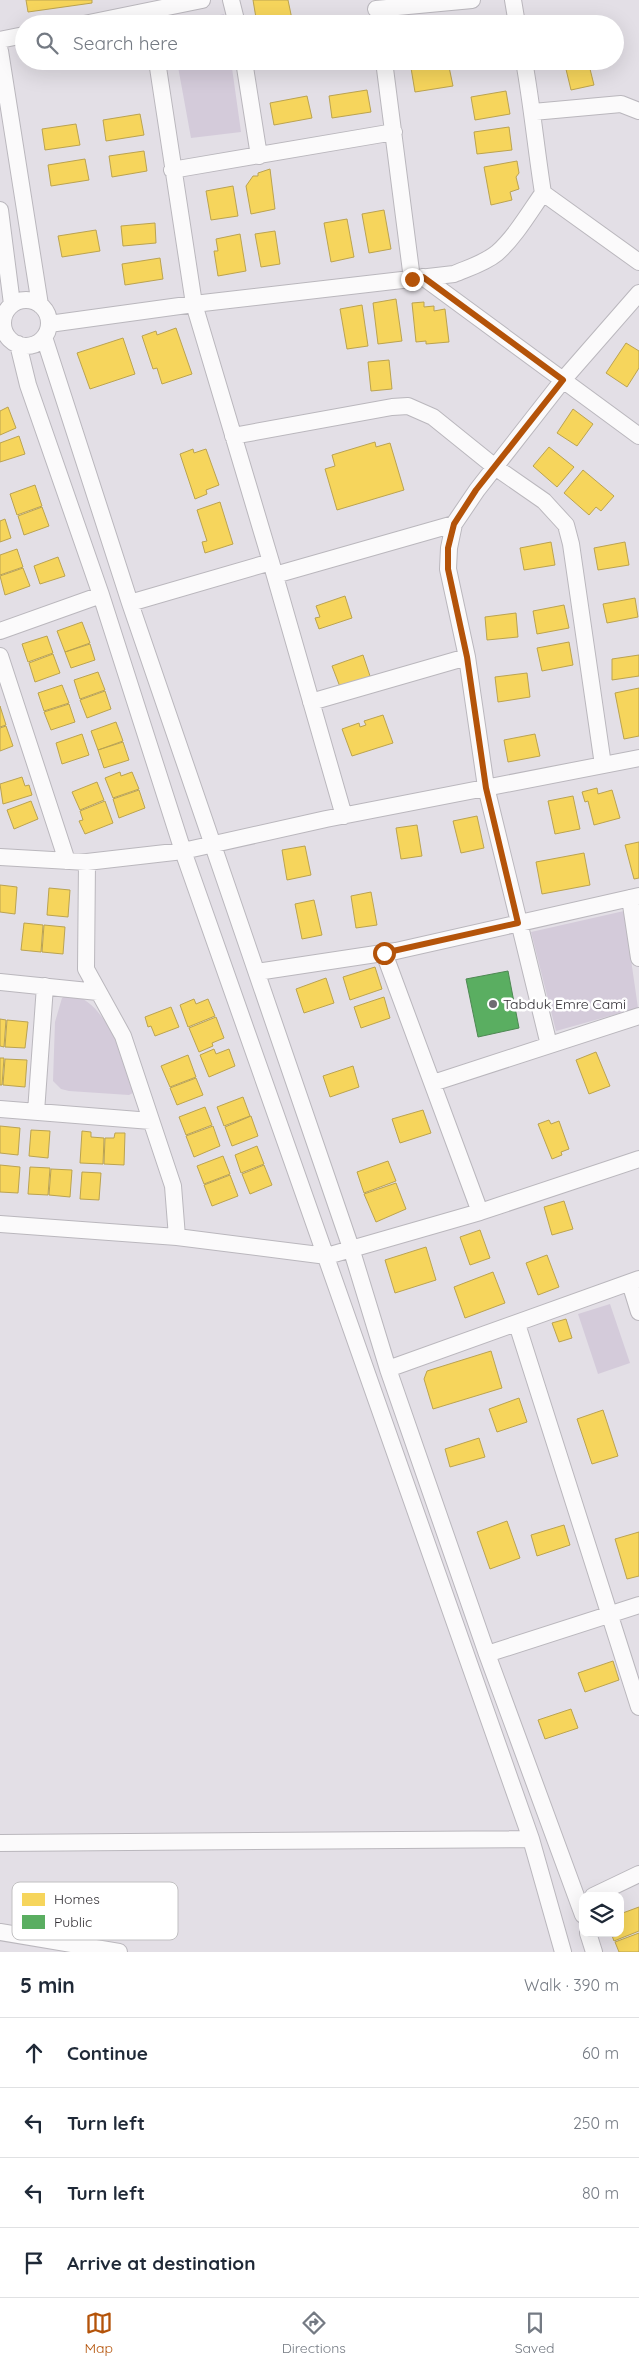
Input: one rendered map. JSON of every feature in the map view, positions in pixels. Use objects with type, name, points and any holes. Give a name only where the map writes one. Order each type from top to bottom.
[{"type":"street","points":[[157,15],[202,0]]},
{"type":"street","points":[[231,0],[235,15]]},
{"type":"street","points":[[377,11],[472,0]]},
{"type":"street","points":[[513,0],[516,15]]},
{"type":"street","points":[[0,40],[15,37]]},
{"type":"street","points":[[0,51],[40,305]]},
{"type":"street","points":[[158,70],[172,170],[194,304],[273,568],[344,816]]},
{"type":"street","points":[[245,70],[259,156]]},
{"type":"street","points":[[385,70],[418,278],[639,436]]},
{"type":"street","points":[[10,341],[32,345],[46,330],[194,304],[454,274],[478,265],[496,253],[524,222],[542,193],[533,131],[533,112],[526,70]]},
{"type":"street","points":[[533,112],[622,104],[639,111]]},
{"type":"street","points":[[172,170],[394,132]]},
{"type":"street","points":[[542,193],[639,262]]},
{"type":"street","points":[[0,210],[7,307],[2,322],[6,336],[10,341],[28,385],[101,595],[183,851],[531,1839],[563,1952]]},
{"type":"street","points":[[549,1046],[486,788],[467,657],[448,569],[448,548],[454,524],[495,466],[563,380],[639,293]]},
{"type":"street","points":[[7,307],[26,300],[40,305],[45,310],[46,330],[130,603],[351,1248],[388,1369],[487,1654],[580,1892]]},
{"type":"street","points":[[233,436],[392,407],[408,406],[433,417],[495,466],[544,501],[566,525],[571,544],[603,766]]},
{"type":"street","points":[[130,603],[454,524]]},
{"type":"street","points":[[0,631],[101,595]]},
{"type":"street","points":[[0,656],[67,861]]},
{"type":"street","points":[[311,702],[467,657]]},
{"type":"street","points":[[0,857],[87,862],[183,851],[213,842],[639,758]]},
{"type":"street","points":[[87,862],[86,969],[123,1036],[173,1186],[177,1237]]},
{"type":"street","points":[[258,972],[384,953],[634,897],[639,958]]},
{"type":"street","points":[[384,953],[480,1212]]},
{"type":"street","points":[[0,982],[98,992]]},
{"type":"street","points":[[36,1112],[45,986]]},
{"type":"street","points":[[433,1083],[639,1016]]},
{"type":"street","points":[[0,1109],[151,1121]]},
{"type":"street","points":[[0,1224],[177,1237],[327,1256],[480,1212],[639,1159]]},
{"type":"street","points":[[388,1369],[634,1281],[639,1312]]},
{"type":"street","points":[[517,1324],[639,1707]]},
{"type":"street","points":[[487,1654],[639,1605]]},
{"type":"street","points":[[0,1844],[531,1839]]},
{"type":"street","points":[[605,1892],[639,1874]]},
{"type":"street","points":[[589,1937],[594,1952]]},
{"type":"street","points":[[48,1940],[119,1952]]},
{"type":"shaded area","points":[[179,70],[232,70],[241,132],[191,138]]},
{"type":"shaded area","points":[[624,911],[638,1008],[556,1031],[531,932]]},
{"type":"shaded area","points":[[69,994],[82,998],[94,1007],[104,1019],[119,1049],[133,1093],[129,1095],[69,1091],[61,1089],[53,1081],[55,1022],[62,998]]},
{"type":"shaded area","points":[[610,1304],[630,1363],[598,1374],[578,1314]]},
{"type":"building: Homes","points":[[26,0],[92,0],[92,3],[28,12]]},
{"type":"building: Homes","points":[[253,0],[288,0],[291,15],[256,15]]},
{"type":"building: Homes","points":[[411,70],[450,70],[453,86],[415,92]]},
{"type":"building: Homes","points":[[566,70],[590,70],[594,85],[571,90]]},
{"type":"building: Homes","points":[[367,90],[371,112],[332,118],[329,96]]},
{"type":"building: Homes","points":[[506,91],[510,114],[475,120],[471,97]]},
{"type":"building: Homes","points":[[307,96],[312,118],[274,125],[270,103]]},
{"type":"building: Homes","points":[[140,114],[144,135],[106,141],[103,120]]},
{"type":"building: Homes","points":[[76,124],[80,145],[45,150],[42,129]]},
{"type":"building: Homes","points":[[509,127],[512,150],[477,154],[474,132]]},
{"type":"building: Homes","points":[[144,151],[147,171],[112,177],[109,156]]},
{"type":"building: Homes","points":[[85,159],[89,180],[51,186],[48,165]]},
{"type":"building: Homes","points":[[517,161],[519,173],[516,177],[519,189],[510,192],[512,200],[491,205],[484,167]]},
{"type":"building: Homes","points":[[270,169],[275,209],[251,214],[246,186],[253,176],[258,176],[258,173]]},
{"type":"building: Homes","points":[[233,186],[238,216],[211,220],[206,191]]},
{"type":"building: Homes","points":[[384,210],[391,249],[369,253],[362,214]]},
{"type":"building: Homes","points":[[347,219],[354,257],[331,262],[324,223]]},
{"type":"building: Homes","points":[[155,223],[156,243],[123,246],[121,226]]},
{"type":"building: Homes","points":[[96,230],[100,251],[62,257],[58,236]]},
{"type":"building: Homes","points":[[275,231],[280,264],[261,267],[255,234]]},
{"type":"building: Homes","points":[[240,234],[246,271],[218,276],[214,251],[218,251],[216,239]]},
{"type":"building: Homes","points":[[160,258],[163,279],[125,285],[122,264]]},
{"type":"building: Homes","points":[[396,299],[402,341],[378,344],[373,303]]},
{"type":"building: Homes","points":[[424,302],[424,307],[434,306],[434,311],[445,309],[449,342],[426,344],[426,341],[416,342],[412,303]]},
{"type":"building: Homes","points":[[362,305],[368,346],[347,349],[340,309]]},
{"type":"building: Homes","points":[[176,328],[192,374],[162,384],[157,368],[153,369],[142,336],[156,331],[157,335]]},
{"type":"building: Homes","points":[[123,338],[135,374],[90,389],[77,353]]},
{"type":"building: Homes","points":[[626,343],[639,351],[639,368],[627,387],[606,373]]},
{"type":"building: Homes","points":[[389,360],[392,389],[371,391],[368,362]]},
{"type":"building: Homes","points":[[8,407],[16,428],[0,435],[0,411]]},
{"type":"building: Homes","points":[[573,409],[593,424],[577,446],[557,433]]},
{"type":"building: Homes","points":[[19,436],[25,454],[0,462],[0,443]]},
{"type":"building: Homes","points":[[375,442],[376,447],[390,443],[404,490],[337,510],[325,469],[335,466],[332,455]]},
{"type":"building: Homes","points":[[549,447],[574,467],[557,487],[533,466]]},
{"type":"building: Homes","points":[[193,449],[194,453],[206,449],[219,485],[206,490],[207,494],[195,499],[180,454]]},
{"type":"building: Homes","points":[[583,470],[614,496],[601,511],[596,507],[589,515],[564,493]]},
{"type":"building: Homes","points":[[35,485],[42,506],[17,515],[10,494]]},
{"type":"building: Homes","points":[[220,502],[233,544],[205,553],[202,542],[207,541],[197,510]]},
{"type":"building: Homes","points":[[42,507],[49,526],[24,535],[18,516]]},
{"type":"building: Homes","points":[[5,519],[11,538],[0,542],[0,521]]},
{"type":"building: Homes","points":[[551,542],[555,565],[524,570],[520,548]]},
{"type":"building: Homes","points":[[625,542],[629,565],[598,570],[594,548]]},
{"type":"building: Homes","points":[[17,549],[23,567],[0,575],[0,555]]},
{"type":"building: Homes","points":[[58,557],[65,576],[40,584],[34,566]]},
{"type":"building: Homes","points":[[23,568],[30,586],[5,595],[0,576]]},
{"type":"building: Homes","points":[[345,596],[352,618],[319,629],[315,618],[320,617],[316,606]]},
{"type":"building: Homes","points":[[635,598],[638,617],[607,623],[603,604]]},
{"type":"building: Homes","points":[[564,605],[569,628],[537,634],[533,611]]},
{"type":"building: Homes","points":[[516,613],[518,637],[487,640],[485,617]]},
{"type":"building: Homes","points":[[82,622],[90,643],[65,652],[57,631]]},
{"type":"building: Homes","points":[[47,636],[53,653],[28,662],[22,644]]},
{"type":"building: Homes","points":[[569,642],[573,665],[542,671],[537,648]]},
{"type":"building: Homes","points":[[90,644],[95,660],[71,668],[65,652]]},
{"type":"building: Homes","points":[[53,654],[60,673],[35,682],[29,663]]},
{"type":"building: Homes","points":[[363,655],[372,682],[342,692],[332,666]]},
{"type":"building: Homes","points":[[639,655],[639,676],[612,680],[612,659]]},
{"type":"building: Homes","points":[[98,672],[105,690],[80,699],[74,680]]},
{"type":"building: Homes","points":[[527,673],[530,697],[498,702],[495,677]]},
{"type":"building: Homes","points":[[62,685],[69,703],[44,711],[38,693]]},
{"type":"building: Homes","points":[[639,688],[639,736],[624,739],[615,693]]},
{"type":"building: Homes","points":[[105,691],[111,709],[87,718],[80,700]]},
{"type":"building: Homes","points":[[69,704],[75,722],[51,730],[44,712]]},
{"type":"building: Homes","points":[[0,706],[6,725],[0,727]]},
{"type":"building: Homes","points":[[383,715],[393,743],[352,756],[342,729],[359,723],[360,727],[366,725],[364,721]]},
{"type":"building: Homes","points":[[116,722],[123,741],[98,750],[91,731]]},
{"type":"building: Homes","points":[[6,726],[13,746],[0,751],[0,728]]},
{"type":"building: Homes","points":[[82,734],[89,755],[62,764],[56,743]]},
{"type":"building: Homes","points":[[535,734],[540,756],[508,762],[504,740]]},
{"type":"building: Homes","points":[[123,742],[129,760],[104,768],[98,750]]},
{"type":"building: Homes","points":[[120,772],[121,776],[132,772],[139,789],[113,798],[105,778]]},
{"type":"building: Homes","points":[[22,777],[25,786],[29,785],[32,795],[3,804],[0,784]]},
{"type":"building: Homes","points":[[97,782],[104,800],[80,810],[72,792]]},
{"type":"building: Homes","points":[[597,788],[598,794],[612,790],[620,818],[594,825],[588,801],[585,802],[582,792]]},
{"type":"building: Homes","points":[[139,790],[145,808],[119,818],[113,799]]},
{"type":"building: Homes","points":[[573,796],[580,829],[555,834],[548,801]]},
{"type":"building: Homes","points":[[31,801],[38,819],[14,829],[7,810]]},
{"type":"building: Homes","points":[[105,801],[113,823],[85,834],[79,821],[83,820],[80,811]]},
{"type":"building: Homes","points":[[477,816],[484,848],[461,853],[453,821]]},
{"type":"building: Homes","points":[[417,825],[422,856],[401,859],[396,828]]},
{"type":"building: Homes","points":[[639,842],[639,878],[634,879],[625,845]]},
{"type":"building: Homes","points":[[305,846],[311,875],[287,880],[282,850]]},
{"type":"building: Homes","points":[[584,853],[590,885],[542,894],[536,862]]},
{"type":"building: Homes","points":[[0,885],[17,887],[15,914],[0,912]]},
{"type":"building: Homes","points":[[49,888],[70,890],[68,917],[47,915]]},
{"type":"building: Homes","points":[[371,892],[377,925],[356,928],[351,896]]},
{"type":"building: Homes","points":[[314,900],[322,935],[302,939],[295,904]]},
{"type":"building: Homes","points":[[24,923],[43,925],[41,952],[21,950]]},
{"type":"building: Homes","points":[[44,925],[65,927],[63,954],[42,952]]},
{"type":"building: Homes","points":[[375,967],[382,989],[350,1000],[343,977]]},
{"type":"building: Homes","points":[[326,978],[334,1003],[304,1013],[296,989]]},
{"type":"building: Homes","points":[[384,997],[390,1018],[361,1028],[354,1007]]},
{"type":"building: Homes","points":[[194,999],[196,1004],[208,999],[215,1016],[188,1027],[180,1005]]},
{"type":"building: Homes","points":[[171,1007],[179,1027],[155,1036],[151,1026],[148,1027],[145,1017]]},
{"type":"building: Homes","points":[[216,1017],[224,1038],[212,1043],[213,1046],[199,1052],[189,1028]]},
{"type":"building: Homes","points":[[0,1019],[6,1020],[4,1047],[0,1046]]},
{"type":"building: Homes","points":[[7,1020],[28,1022],[25,1048],[5,1047]]},
{"type":"building: Homes","points":[[214,1049],[216,1054],[229,1049],[235,1066],[209,1077],[200,1055]]},
{"type":"building: Homes","points":[[596,1052],[610,1086],[589,1094],[576,1060]]},
{"type":"building: Homes","points":[[188,1055],[196,1077],[170,1087],[161,1066]]},
{"type":"building: Homes","points":[[0,1058],[4,1058],[2,1085],[0,1085]]},
{"type":"building: Homes","points":[[5,1059],[27,1060],[25,1087],[3,1085]]},
{"type":"building: Homes","points":[[353,1066],[359,1087],[330,1097],[323,1076]]},
{"type":"building: Homes","points":[[196,1078],[203,1095],[177,1105],[170,1088]]},
{"type":"building: Homes","points":[[243,1097],[250,1116],[224,1126],[217,1107]]},
{"type":"building: Homes","points":[[205,1107],[212,1125],[186,1135],[179,1117]]},
{"type":"building: Homes","points":[[423,1110],[431,1133],[400,1143],[392,1119]]},
{"type":"building: Homes","points":[[251,1116],[258,1136],[232,1146],[225,1127]]},
{"type":"building: Homes","points":[[549,1120],[551,1124],[559,1121],[569,1149],[561,1152],[562,1155],[552,1159],[538,1124]]},
{"type":"building: Homes","points":[[0,1126],[20,1128],[18,1155],[0,1153]]},
{"type":"building: Homes","points":[[213,1126],[220,1146],[194,1157],[186,1136]]},
{"type":"building: Homes","points":[[31,1130],[50,1131],[48,1158],[29,1156]]},
{"type":"building: Homes","points":[[82,1131],[91,1132],[91,1137],[104,1138],[103,1164],[80,1163]]},
{"type":"building: Homes","points":[[115,1133],[125,1133],[124,1165],[104,1164],[105,1138],[114,1138]]},
{"type":"building: Homes","points":[[257,1146],[264,1164],[241,1173],[235,1155]]},
{"type":"building: Homes","points":[[223,1156],[230,1174],[204,1184],[197,1166]]},
{"type":"building: Homes","points":[[388,1161],[396,1181],[364,1193],[357,1172]]},
{"type":"building: Homes","points":[[0,1165],[20,1167],[18,1193],[0,1192]]},
{"type":"building: Homes","points":[[264,1165],[272,1185],[250,1194],[242,1174]]},
{"type":"building: Homes","points":[[30,1167],[50,1168],[48,1195],[28,1194]]},
{"type":"building: Homes","points":[[51,1169],[72,1170],[70,1197],[49,1195]]},
{"type":"building: Homes","points":[[82,1172],[101,1173],[99,1200],[80,1199]]},
{"type":"building: Homes","points":[[230,1175],[238,1196],[212,1206],[204,1185]]},
{"type":"building: Homes","points":[[396,1183],[406,1209],[376,1222],[364,1194]]},
{"type":"building: Homes","points":[[564,1201],[573,1229],[552,1235],[544,1207]]},
{"type":"building: Homes","points":[[480,1230],[490,1258],[470,1265],[460,1237]]},
{"type":"building: Homes","points":[[426,1247],[436,1280],[395,1293],[385,1260]]},
{"type":"building: Homes","points":[[547,1255],[559,1287],[538,1295],[526,1263]]},
{"type":"building: Homes","points":[[493,1272],[505,1303],[465,1318],[454,1287]]},
{"type":"building: Homes","points":[[566,1319],[572,1338],[559,1342],[552,1323]]},
{"type":"building: Homes","points":[[491,1351],[502,1388],[433,1409],[424,1379],[427,1371]]},
{"type":"building: Homes","points":[[519,1398],[527,1422],[497,1432],[489,1409]]},
{"type":"building: Homes","points":[[603,1410],[618,1456],[592,1464],[577,1419]]},
{"type":"building: Homes","points":[[479,1438],[485,1457],[450,1467],[445,1449]]},
{"type":"building: Homes","points":[[507,1521],[520,1558],[490,1569],[477,1532]]},
{"type":"building: Homes","points":[[564,1525],[570,1545],[537,1556],[531,1535]]},
{"type":"building: Homes","points":[[639,1532],[639,1576],[627,1579],[615,1539]]},
{"type":"building: Homes","points":[[613,1661],[619,1680],[585,1692],[578,1673]]},
{"type":"building: Homes","points":[[571,1709],[578,1728],[545,1739],[538,1720]]},
{"type":"building: Homes","points":[[639,1907],[639,1931],[624,1937],[624,1913]]},
{"type":"building: Homes","points":[[639,1933],[639,1952],[619,1952],[615,1942]]},
{"type":"building: Homes","points":[[612,1937],[624,1937],[614,1941]]},
{"type":"building: Public","name":"Tabduk Emre Cami","points":[[508,971],[519,1028],[478,1037],[466,979]]},
{"type":"place","name":"Tabduk Emre Cami","points":[[493,1004]]},
{"type":"route","points":[[384,953],[518,923],[486,788],[467,657],[448,569],[448,548],[454,524],[476,490],[563,380],[423,277],[412,279]]}]
